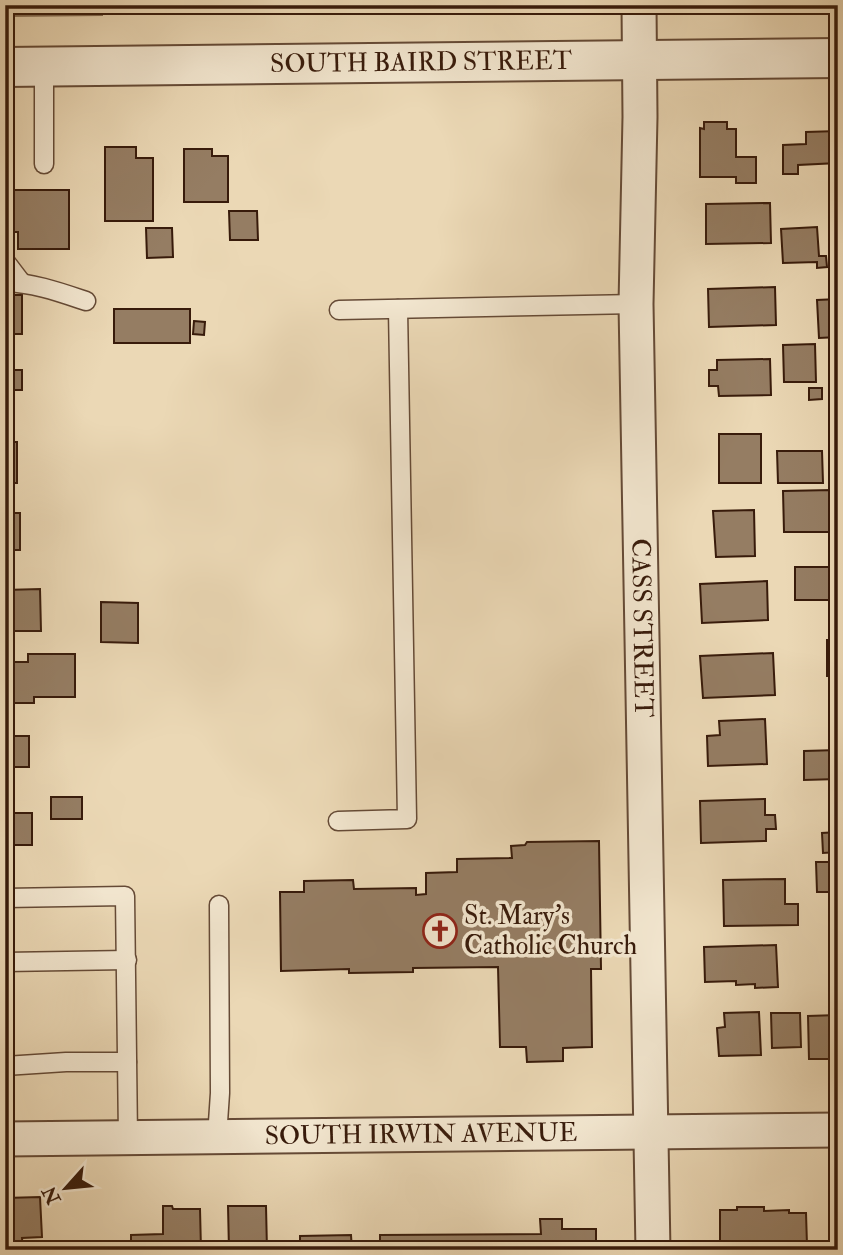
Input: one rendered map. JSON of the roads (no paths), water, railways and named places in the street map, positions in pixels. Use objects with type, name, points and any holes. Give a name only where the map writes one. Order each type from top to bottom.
[{"type":"street","name":"CASS STREET","points":[[639,5],[636,304],[653,1250]]},
{"type":"street","name":"SOUTH BAIRD STREET","points":[[5,66],[838,58]]},
{"type":"street","name":"SOUTH IRWIN AVENUE","points":[[5,1139],[838,1130]]},
{"type":"lane","points":[[44,66],[44,164]]},
{"type":"lane","points":[[5,261],[13,282],[53,289],[86,301]]},
{"type":"lane","points":[[339,310],[636,304]]},
{"type":"lane","points":[[338,821],[407,819],[398,309]]},
{"type":"lane","points":[[5,898],[125,896],[128,1138]]},
{"type":"lane","points":[[217,1137],[220,1093],[219,905]]},
{"type":"lane","points":[[5,962],[127,960]]},
{"type":"lane","points":[[5,1066],[127,1062]]},
{"type":"place","name":"St. Mary's Catholic Church","points":[[440,931]]}]
